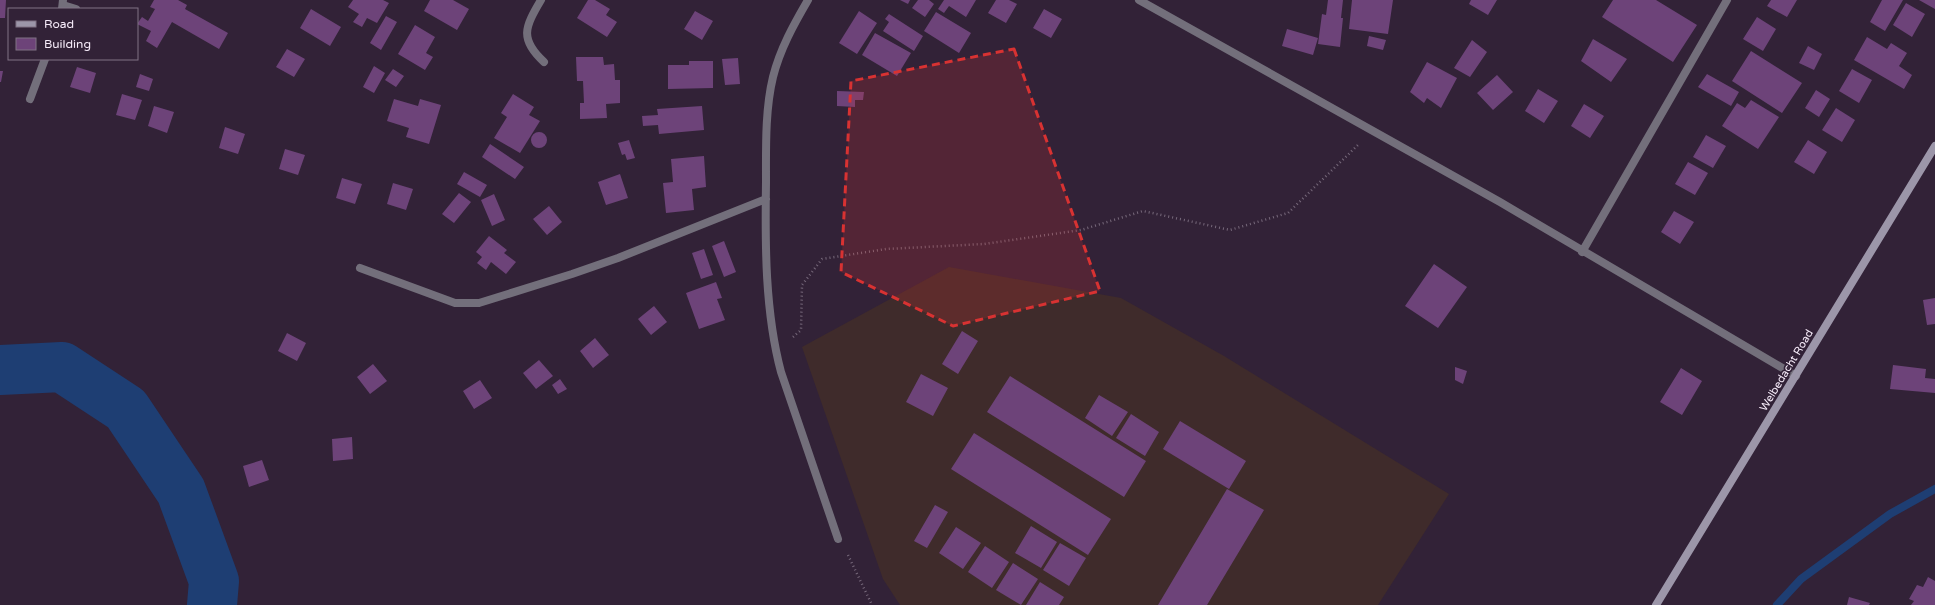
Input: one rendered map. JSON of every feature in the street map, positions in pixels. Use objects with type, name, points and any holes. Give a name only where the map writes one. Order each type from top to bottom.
[{"type":"street","points":[[541,0],[528,24],[527,36],[530,48],[544,62]]},
{"type":"street","points":[[808,0],[794,23],[773,77],[766,145],[767,260],[772,331],[776,353],[838,539]]},
{"type":"street","points":[[1139,0],[1500,202],[1582,252],[1796,376]]},
{"type":"street","points":[[1582,252],[1727,0]]},
{"type":"street","points":[[63,5],[73,8]]},
{"type":"street","points":[[30,99],[46,60]]},
{"type":"street","name":"Welbedacht Road","points":[[1656,605],[1935,146]]},
{"type":"street","points":[[360,268],[454,303],[479,303],[612,260],[766,199]]},
{"type":"path","points":[[776,353],[801,330],[802,285],[822,258],[886,249],[984,244],[1081,230],[1143,211],[1230,230],[1288,213],[1372,131]]},
{"type":"path","points":[[832,522],[872,605]]},
{"type":"highlighted area","points":[[1014,49],[1100,291],[953,326],[841,272],[851,81]]},
{"type":"shaded area","points":[[949,267],[1121,298],[1224,356],[1449,494],[1378,605],[900,605],[883,579],[802,347]]},
{"type":"building","points":[[0,0],[6,0],[5,18],[0,18]]},
{"type":"building","points":[[154,0],[178,0],[187,5],[185,9],[228,33],[219,49],[172,22],[157,48],[146,41],[151,31],[138,24],[142,17],[148,21],[155,9],[150,7]]},
{"type":"building","points":[[353,0],[383,0],[389,3],[377,23],[367,18],[362,27],[353,22],[359,14],[348,7]]},
{"type":"building","points":[[430,0],[453,0],[469,9],[457,30],[424,11]]},
{"type":"building","points":[[588,0],[595,0],[610,9],[606,15],[617,22],[607,37],[577,18]]},
{"type":"building","points":[[900,0],[910,0],[908,4]]},
{"type":"building","points":[[918,0],[929,0],[934,4],[925,17],[912,8]]},
{"type":"building","points":[[944,0],[976,0],[966,17],[949,6],[944,13],[938,9]]},
{"type":"building","points":[[996,0],[1009,0],[1017,4],[1006,23],[988,13]]},
{"type":"building","points":[[1328,0],[1343,0],[1340,47],[1318,44],[1322,14],[1326,15]]},
{"type":"building","points":[[1352,0],[1393,0],[1388,34],[1349,29]]},
{"type":"building","points":[[1471,0],[1497,0],[1488,15],[1469,4]]},
{"type":"building","points":[[1613,0],[1656,0],[1697,25],[1673,62],[1602,17]]},
{"type":"building","points":[[1771,0],[1797,0],[1787,17],[1767,6]]},
{"type":"building","points":[[1882,0],[1903,0],[1885,31],[1870,22]]},
{"type":"building","points":[[1919,0],[1935,0],[1935,9]]},
{"type":"building","points":[[1906,3],[1925,14],[1912,37],[1893,25]]},
{"type":"building","points":[[311,9],[341,27],[330,46],[300,28]]},
{"type":"building","points":[[1044,9],[1062,19],[1051,38],[1033,28]]},
{"type":"building","points":[[695,11],[713,21],[702,40],[684,29]]},
{"type":"building","points":[[859,11],[877,23],[857,54],[839,43]]},
{"type":"building","points":[[936,12],[971,33],[959,53],[924,31]]},
{"type":"building","points":[[889,14],[923,36],[914,51],[883,31],[889,22],[885,19]]},
{"type":"building","points":[[386,16],[397,22],[381,50],[370,43]]},
{"type":"building","points":[[1757,17],[1776,29],[1763,51],[1743,39]]},
{"type":"building","points":[[415,25],[435,37],[426,53],[433,57],[425,70],[398,54]]},
{"type":"building","points":[[1287,29],[1318,38],[1313,55],[1282,46]]},
{"type":"building","points":[[875,33],[911,53],[897,76],[862,55]]},
{"type":"building","points":[[1369,36],[1386,40],[1383,50],[1367,46]]},
{"type":"building","points":[[1867,37],[1887,49],[1891,43],[1907,53],[1899,66],[1912,75],[1904,89],[1854,60]]},
{"type":"building","points":[[1593,39],[1627,59],[1611,82],[1581,61]]},
{"type":"building","points":[[1472,40],[1487,52],[1470,77],[1454,68]]},
{"type":"building","points":[[1808,46],[1822,54],[1814,70],[1799,63]]},
{"type":"building","points":[[287,49],[305,59],[294,77],[276,67]]},
{"type":"building","points":[[1751,51],[1802,83],[1782,113],[1732,81]]},
{"type":"building","points":[[576,57],[603,57],[604,65],[614,64],[615,80],[620,80],[620,103],[606,104],[607,118],[580,119],[580,103],[584,103],[583,81],[577,81]]},
{"type":"building","points":[[738,58],[740,84],[725,85],[722,59]]},
{"type":"building","points":[[689,61],[713,61],[713,88],[668,89],[668,65],[689,65]]},
{"type":"building","points":[[1427,62],[1457,78],[1441,108],[1427,98],[1424,103],[1410,92]]},
{"type":"building","points":[[374,66],[385,73],[374,93],[363,87]]},
{"type":"building","points":[[77,67],[96,73],[90,93],[70,87]]},
{"type":"building","points":[[393,69],[404,76],[396,87],[385,80]]},
{"type":"building","points":[[1852,69],[1872,80],[1859,103],[1839,91]]},
{"type":"building","points":[[0,71],[3,71],[1,82],[0,82]]},
{"type":"building","points":[[140,74],[153,79],[149,91],[136,87]]},
{"type":"building","points":[[1707,74],[1739,92],[1731,106],[1698,87]]},
{"type":"building","points":[[1497,75],[1513,92],[1493,110],[1477,93]]},
{"type":"building","points":[[1538,89],[1558,101],[1544,123],[1525,111]]},
{"type":"building","points":[[1816,90],[1830,99],[1819,117],[1805,108]]},
{"type":"building","points":[[837,91],[864,92],[863,100],[855,100],[855,107],[837,106]]},
{"type":"building","points":[[122,94],[142,100],[135,120],[116,115]]},
{"type":"building","points":[[513,94],[534,107],[529,115],[540,121],[520,153],[494,138],[507,117],[501,113]]},
{"type":"building","points":[[394,99],[418,106],[420,99],[441,105],[429,144],[406,137],[409,128],[387,121]]},
{"type":"building","points":[[1751,100],[1779,117],[1758,149],[1722,126],[1737,103],[1745,108]]},
{"type":"building","points":[[1584,104],[1604,116],[1590,138],[1571,126]]},
{"type":"building","points":[[154,106],[174,112],[167,133],[148,126]]},
{"type":"building","points":[[702,106],[704,130],[659,134],[658,125],[643,126],[642,116],[658,115],[657,109]]},
{"type":"building","points":[[1836,108],[1855,120],[1842,142],[1822,130]]},
{"type":"building","points":[[225,127],[245,134],[238,154],[219,148]]},
{"type":"building","points":[[539,132],[546,137],[547,140],[542,147],[539,148],[532,143],[531,140],[536,133]]},
{"type":"building","points":[[1706,135],[1726,146],[1713,168],[1693,157]]},
{"type":"building","points":[[629,140],[635,158],[627,160],[625,154],[622,155],[618,143]]},
{"type":"building","points":[[1808,140],[1827,152],[1814,174],[1794,162]]},
{"type":"building","points":[[490,144],[524,167],[515,179],[482,157]]},
{"type":"building","points":[[285,149],[305,155],[298,175],[279,169]]},
{"type":"building","points":[[704,156],[706,187],[692,189],[694,210],[666,213],[663,183],[673,182],[671,159]]},
{"type":"building","points":[[1688,162],[1708,173],[1695,195],[1675,184]]},
{"type":"building","points":[[464,172],[487,185],[480,197],[457,184]]},
{"type":"building","points":[[620,174],[628,198],[606,205],[598,182]]},
{"type":"building","points":[[342,178],[362,184],[355,204],[336,198]]},
{"type":"building","points":[[393,183],[413,189],[406,210],[387,204]]},
{"type":"building","points":[[459,193],[471,202],[454,223],[442,214]]},
{"type":"building","points":[[494,194],[505,220],[492,226],[481,200]]},
{"type":"building","points":[[549,206],[562,222],[547,235],[533,219]]},
{"type":"building","points":[[1674,211],[1694,222],[1680,244],[1661,232]]},
{"type":"building","points":[[489,236],[507,250],[504,253],[516,262],[506,274],[491,262],[486,270],[477,263],[482,257],[476,252]]},
{"type":"building","points":[[724,241],[736,272],[724,277],[712,246]]},
{"type":"building","points":[[704,249],[713,275],[701,279],[692,253]]},
{"type":"building","points":[[1434,264],[1467,287],[1438,328],[1405,306]]},
{"type":"building","points":[[716,282],[722,298],[717,299],[725,320],[699,329],[686,293]]},
{"type":"building","points":[[1935,298],[1935,324],[1927,325],[1923,300]]},
{"type":"building","points":[[654,306],[667,322],[651,335],[638,319]]},
{"type":"building","points":[[962,331],[978,341],[958,374],[942,364]]},
{"type":"building","points":[[287,333],[306,343],[297,361],[278,351]]},
{"type":"building","points":[[595,338],[609,355],[593,368],[580,351]]},
{"type":"building","points":[[539,360],[553,376],[536,389],[523,373]]},
{"type":"building","points":[[373,364],[387,381],[370,394],[357,377]]},
{"type":"building","points":[[1893,365],[1926,369],[1925,378],[1935,379],[1935,393],[1890,389]]},
{"type":"building","points":[[1455,367],[1467,371],[1463,384],[1455,380]]},
{"type":"building","points":[[1681,368],[1702,381],[1682,415],[1660,402]]},
{"type":"building","points":[[921,374],[948,388],[933,416],[906,402]]},
{"type":"building","points":[[1010,376],[1146,461],[1124,497],[987,412]]},
{"type":"building","points":[[560,379],[567,389],[558,394],[552,385]]},
{"type":"building","points":[[480,380],[492,398],[474,409],[463,391]]},
{"type":"building","points":[[1099,395],[1128,412],[1112,436],[1085,418]]},
{"type":"building","points":[[1131,414],[1159,432],[1145,456],[1116,438]]},
{"type":"building","points":[[1180,421],[1246,461],[1229,489],[1163,449]]},
{"type":"building","points":[[974,433],[1111,519],[1088,555],[951,469]]},
{"type":"building","points":[[352,437],[353,459],[333,461],[332,439]]},
{"type":"building","points":[[262,460],[269,480],[249,487],[243,466]]},
{"type":"building","points":[[1227,489],[1264,510],[1207,605],[1158,605]]},
{"type":"building","points":[[935,505],[948,512],[927,548],[914,541]]},
{"type":"building","points":[[1031,526],[1057,542],[1041,568],[1015,553]]},
{"type":"building","points":[[956,527],[981,543],[963,569],[939,553]]},
{"type":"building","points":[[1060,543],[1086,558],[1069,586],[1043,570]]},
{"type":"building","points":[[985,546],[1009,562],[992,588],[968,572]]},
{"type":"building","points":[[1013,563],[1038,579],[1021,605],[996,590]]},
{"type":"building","points":[[1928,577],[1935,581],[1935,605],[1911,605],[1914,601],[1909,599],[1917,585],[1923,587]]},
{"type":"building","points":[[1040,582],[1064,597],[1059,605],[1026,605]]},
{"type":"building","points":[[1849,597],[1870,603],[1869,605],[1847,605]]},
{"type":"waterway","points":[[0,370],[62,367],[126,409],[181,491],[214,581],[212,605]]},
{"type":"waterway","points":[[1777,605],[1801,579],[1890,514],[1935,489]]}]
